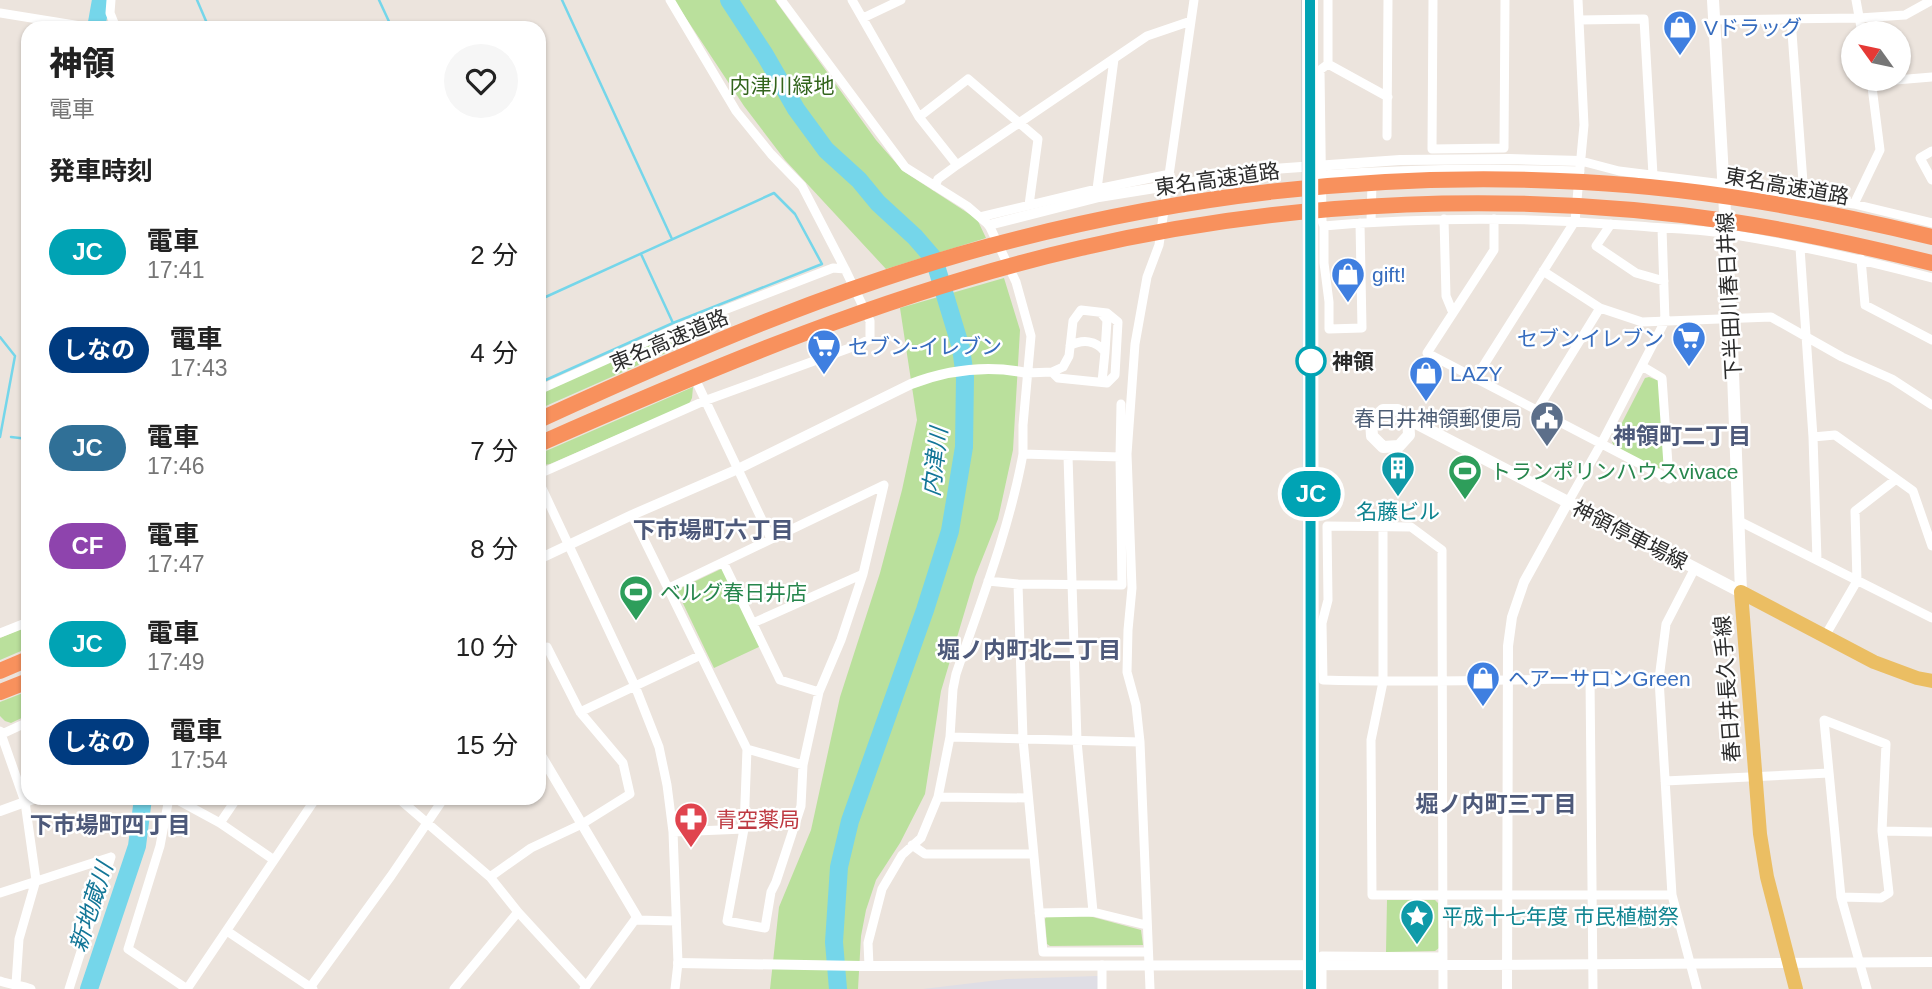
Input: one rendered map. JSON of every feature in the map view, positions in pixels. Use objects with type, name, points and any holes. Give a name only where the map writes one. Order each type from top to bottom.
[{"type":"highway","name":"東名高速道路","points":[[546,418],[708,346],[897,275],[988,247],[1080,224],[1250,194],[1385,182],[1532,180],[1659,188],[1797,208],[1932,237]]},
{"type":"highway","name":"東名高速道路","points":[[546,440],[701,373],[823,326],[918,294],[1082,248],[1177,229],[1251,218],[1384,205],[1528,204],[1681,215],[1791,232],[1932,263]]},
{"type":"highway","points":[[0,671],[21,662]]},
{"type":"highway","points":[[0,692],[21,684]]},
{"type":"main road","name":"下半田川春日井線","points":[[1713,0],[1731,318],[1741,592]]},
{"type":"main road","name":"神領停車場線","points":[[1408,419],[1567,504],[1741,592]]},
{"type":"main road","name":"春日井長久手線","points":[[1741,592],[1874,662],[1932,681]]},
{"type":"main road","name":"春日井長久手線","points":[[1741,592],[1760,834],[1768,877],[1797,989]]},
{"type":"street","points":[[111,0],[110,13],[113,21]]},
{"type":"street","points":[[546,471],[704,401],[870,339],[870,321],[802,186],[771,155],[736,111],[670,0]]},
{"type":"street","points":[[781,0],[905,167],[985,221],[1016,282],[1031,336],[1023,454],[1007,525],[956,674],[950,737],[938,797],[921,838],[902,855],[882,889],[865,966]]},
{"type":"street","points":[[852,0],[919,117],[957,165]]},
{"type":"street","points":[[863,18],[901,0]]},
{"type":"street","points":[[1150,989],[1140,742],[1136,705],[1127,672],[1132,588],[1128,454],[1135,344],[1147,277],[1159,245],[1194,0]]},
{"type":"street","points":[[1328,0],[1328,64]]},
{"type":"street","points":[[1387,136],[1388,0]]},
{"type":"street","points":[[1433,0],[1432,149],[1504,148],[1505,0]]},
{"type":"street","points":[[1475,379],[1574,221],[1584,125],[1577,0]]},
{"type":"street","points":[[1856,0],[1859,21]]},
{"type":"street","points":[[1714,20],[1905,15],[1932,0]]},
{"type":"street","points":[[0,13],[50,21]]},
{"type":"street","points":[[1579,20],[1644,19],[1653,175]]},
{"type":"street","points":[[1791,19],[1804,196]]},
{"type":"street","points":[[935,186],[938,179],[957,165],[1147,36],[1191,21]]},
{"type":"street","points":[[1097,188],[1114,59]]},
{"type":"street","points":[[1328,64],[1388,97]]},
{"type":"street","points":[[1328,64],[1320,70],[1322,221],[1329,329],[1362,328],[1366,223],[1372,172]]},
{"type":"street","points":[[1911,78],[1932,77]]},
{"type":"street","points":[[919,117],[968,79],[1038,139],[1029,205]]},
{"type":"street","points":[[1854,204],[1880,150],[1872,91]]},
{"type":"street","points":[[1932,151],[1920,158],[1932,180]]},
{"type":"street","points":[[985,221],[1099,197],[1273,169],[1380,160],[1509,159],[1804,196],[1854,204],[1932,223]]},
{"type":"street","points":[[1321,175],[1581,166]]},
{"type":"street","points":[[985,221],[1029,205],[1170,174]]},
{"type":"street","points":[[1444,219],[1446,296],[1453,313]]},
{"type":"street","points":[[1324,226],[1494,219],[1574,221],[1662,228],[1726,234],[1861,259],[1932,278]]},
{"type":"street","points":[[1494,219],[1494,250],[1427,353],[1669,479],[1662,378],[1642,366]]},
{"type":"street","points":[[1611,224],[1596,246],[1636,273],[1664,281]]},
{"type":"street","points":[[1507,989],[1507,681],[1512,617],[1524,582],[1601,444],[1665,321],[1662,228]]},
{"type":"street","points":[[1800,248],[1813,437],[1817,560]]},
{"type":"street","points":[[1861,259],[1865,305],[1932,340]]},
{"type":"street","points":[[546,387],[675,329],[833,268],[845,269]]},
{"type":"street","points":[[1543,271],[1600,308],[1642,322],[1771,317],[1842,357],[1892,379],[1932,404]]},
{"type":"street","points":[[1537,410],[1600,308]]},
{"type":"street","points":[[546,556],[738,469],[922,380],[972,369],[1027,373],[1052,372],[1063,367],[1069,356],[1073,321],[1081,310],[1107,313],[1118,321],[1115,375],[1107,383],[1058,378],[1052,372]]},
{"type":"street","points":[[1100,312],[1107,320],[1102,382]]},
{"type":"street","points":[[675,329],[681,345]]},
{"type":"street","points":[[1070,346],[1088,341],[1105,352]]},
{"type":"street","points":[[698,385],[771,538]]},
{"type":"street","points":[[988,581],[1018,584],[1122,585],[1121,404]]},
{"type":"street","points":[[1813,437],[1835,435],[1913,491],[1932,546]]},
{"type":"street","points":[[1023,454],[1120,457]]},
{"type":"street","points":[[1068,456],[1077,741],[1093,912]]},
{"type":"street","points":[[1825,636],[1857,581],[1855,511],[1895,480]]},
{"type":"street","points":[[632,515],[747,749],[744,829],[727,921],[765,928],[771,892],[801,806],[803,765],[819,692],[841,640],[863,574],[884,485],[669,588]]},
{"type":"street","points":[[546,497],[635,686],[659,747],[673,832],[678,963],[675,989]]},
{"type":"street","points":[[1739,521],[1932,618]]},
{"type":"street","points":[[1443,989],[1443,681],[1442,550],[1411,527],[1327,526],[1328,600],[1322,623],[1323,680],[1383,682],[1443,681],[1507,681],[1590,678],[1659,679]]},
{"type":"street","points":[[1383,528],[1383,682],[1371,740],[1372,895],[1672,895]]},
{"type":"street","points":[[723,562],[780,680],[819,692]]},
{"type":"street","points":[[1695,568],[1666,625],[1659,679],[1672,895],[1697,989]]},
{"type":"street","points":[[753,623],[863,574]]},
{"type":"street","points":[[1018,584],[1023,739],[1043,952],[1147,952]]},
{"type":"street","points":[[0,633],[21,625]]},
{"type":"street","points":[[490,877],[531,848],[582,824],[630,794],[624,763],[580,712],[546,648]]},
{"type":"street","points":[[580,712],[701,654]]},
{"type":"street","points":[[1590,678],[1593,989]]},
{"type":"street","points":[[1841,897],[1881,898],[1889,893],[1882,831],[1886,744],[1824,720],[1841,897],[1867,989]]},
{"type":"street","points":[[21,725],[0,734],[21,779]]},
{"type":"street","points":[[950,737],[1140,742]]},
{"type":"street","points":[[747,749],[803,765]]},
{"type":"street","points":[[546,764],[637,918]]},
{"type":"street","points":[[1665,780],[1829,773]]},
{"type":"street","points":[[938,797],[1028,798]]},
{"type":"street","points":[[0,811],[21,804]]},
{"type":"street","points":[[31,805],[36,880],[7,984],[32,989]]},
{"type":"street","points":[[169,805],[160,846],[128,949],[187,989],[311,805]]},
{"type":"street","points":[[185,805],[220,823],[274,860]]},
{"type":"street","points":[[220,823],[232,805]]},
{"type":"street","points":[[406,805],[490,877],[585,988],[637,918]]},
{"type":"street","points":[[227,931],[311,988],[439,805]]},
{"type":"street","points":[[673,832],[744,829]]},
{"type":"street","points":[[1882,831],[1932,832]]},
{"type":"street","points":[[912,845],[925,854],[1033,854]]},
{"type":"street","points":[[0,893],[111,857],[69,989]]},
{"type":"street","points":[[454,989],[518,912]]},
{"type":"street","points":[[1039,913],[1093,912],[1146,925]]},
{"type":"street","points":[[637,918],[676,921]]},
{"type":"street","points":[[1322,989],[1322,957],[1443,957]]},
{"type":"street","points":[[678,963],[865,966],[1932,962]]},
{"type":"street","points":[[1102,965],[1102,989]]},
{"type":"shaded area","points":[[1097,976],[1099,989],[923,989],[1007,979]]},
{"type":"green space","name":"内津川緑地","points":[[674,0],[775,0],[876,140],[903,171],[977,219],[986,238],[886,269],[785,160],[744,106]]},
{"type":"green space","points":[[1004,278],[1020,330],[1013,450],[998,519],[975,577],[941,691],[925,794],[900,843],[876,880],[861,936],[858,989],[770,989],[779,907],[811,830],[840,697],[880,573],[917,420],[900,308]]},
{"type":"green space","points":[[659,339],[677,348],[546,406],[546,390]]},
{"type":"green space","points":[[1645,378],[1659,381],[1664,465],[1658,469],[1614,446],[1612,442]]},
{"type":"green space","points":[[693,387],[689,404],[550,464],[546,465],[546,451]]},
{"type":"green space","points":[[723,568],[761,646],[714,668],[678,593],[679,589]]},
{"type":"green space","points":[[21,629],[21,651],[0,660],[0,638]]},
{"type":"green space","points":[[21,694],[21,718],[11,723],[5,721],[0,716],[0,702]]},
{"type":"green space","points":[[1387,900],[1435,900],[1438,903],[1439,948],[1435,951],[1386,952]]},
{"type":"green space","points":[[1089,916],[1141,930],[1143,945],[1047,944],[1046,917]]},
{"type":"waterway","points":[[97,21],[101,0]]},
{"type":"waterway","points":[[197,0],[206,21]]},
{"type":"waterway","points":[[379,0],[389,21]]},
{"type":"waterway","points":[[562,0],[672,239]]},
{"type":"waterway","name":"内津川","points":[[729,0],[796,109],[826,150],[859,180],[934,259],[961,348],[965,377],[964,447],[950,531],[925,610],[850,821],[839,867],[834,942],[838,989]]},
{"type":"waterway","points":[[546,297],[774,193],[795,214],[822,264],[673,323],[546,380]]},
{"type":"waterway","points":[[641,254],[673,323]]},
{"type":"waterway","points":[[0,337],[15,356],[0,437]]},
{"type":"waterway","points":[[11,437],[21,438]]},
{"type":"waterway","name":"新地蔵川","points":[[89,989],[137,846],[142,805]]},
{"type":"railway","points":[[1304,0],[1306,989]]},
{"type":"train","name":"JC","points":[[1310,0],[1311,989]]},
{"type":"place","name":"Vドラッグ","points":[[1680,57]]},
{"type":"place","name":"gift!","points":[[1348,304]]},
{"type":"place","name":"神領","points":[[1311,361]]},
{"type":"place","name":"セブンイレブン","points":[[1689,368]]},
{"type":"place","name":"セブン-イレブン","points":[[824,376]]},
{"type":"place","name":"LAZY","points":[[1426,403]]},
{"type":"place","name":"春日井神領郵便局","points":[[1547,448]]},
{"type":"place","name":"名藤ビル","points":[[1398,498]]},
{"type":"place","name":"トランポリンハウスvivace","points":[[1465,501]]},
{"type":"place","name":"ベルグ春日井店","points":[[636,622]]},
{"type":"place","name":"ヘアーサロンGreen","points":[[1483,708]]},
{"type":"place","name":"青空薬局","points":[[691,849]]},
{"type":"place","name":"平成十七年度 市民植樹祭","points":[[1417,946]]},
{"type":"district","name":"神領町二丁目","points":[[1682,436]]},
{"type":"district","name":"下市場町六丁目","points":[[713,530]]},
{"type":"district","name":"堀ノ内町北二丁目","points":[[1029,650]]},
{"type":"district","name":"堀ノ内町三丁目","points":[[1496,804]]},
{"type":"district","name":"下市場町四丁目","points":[[110,825]]}]
